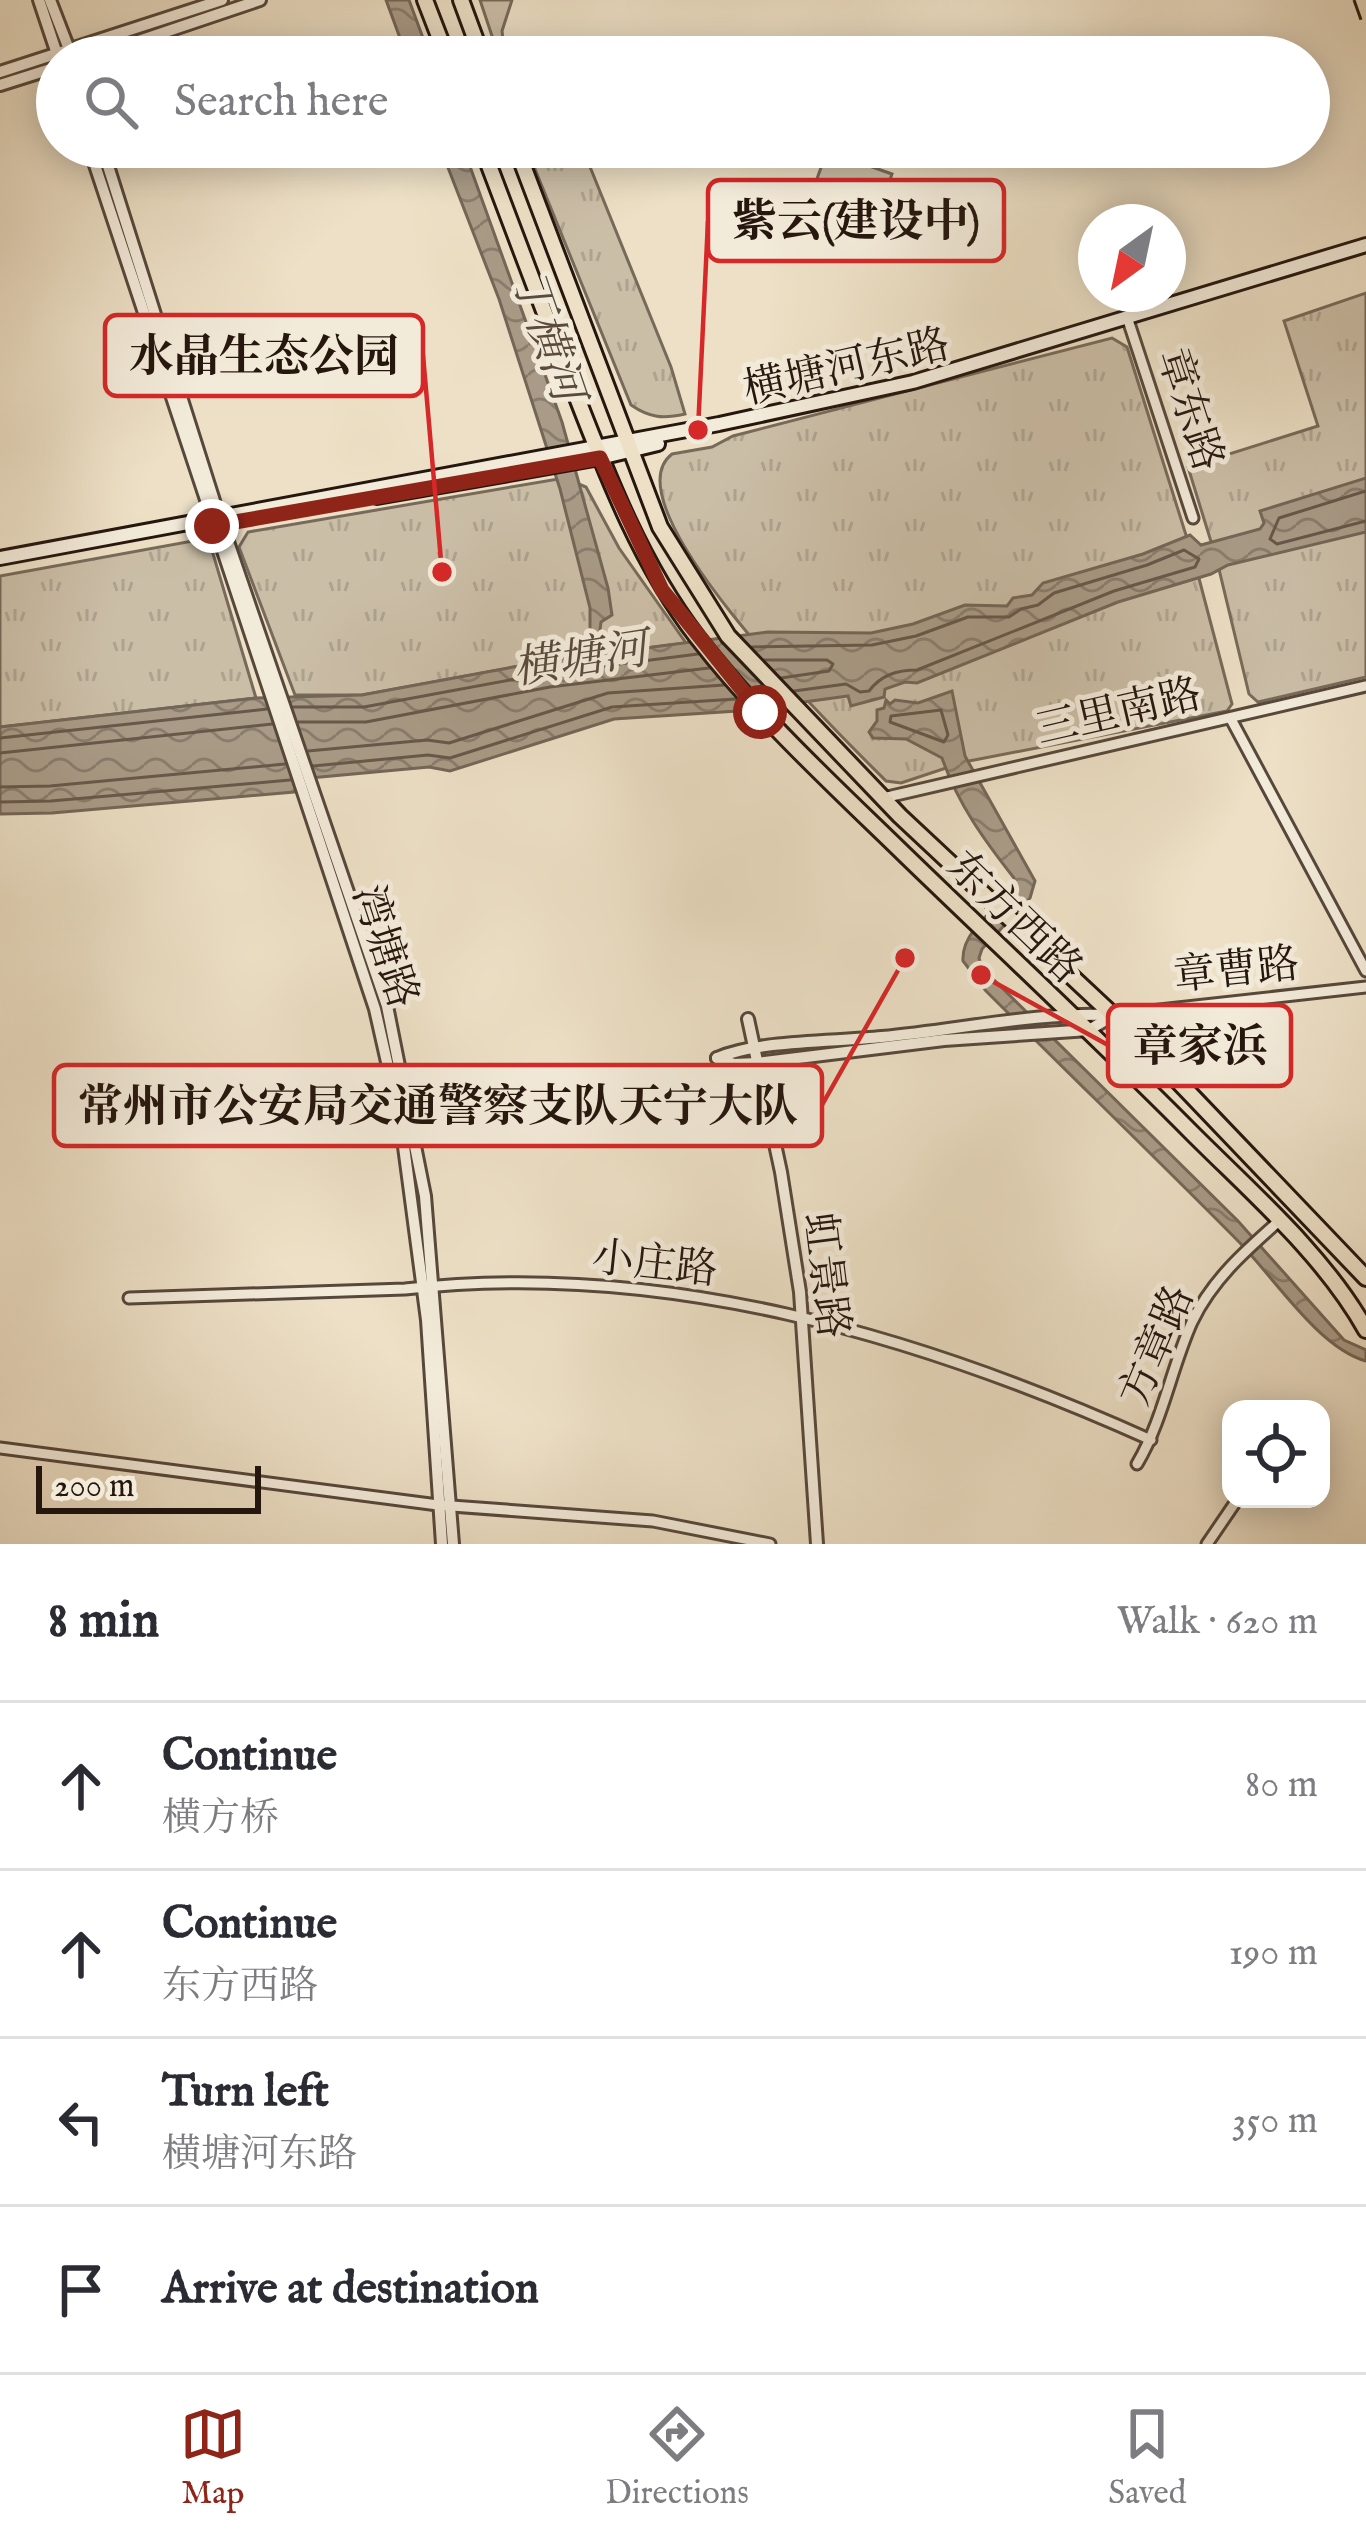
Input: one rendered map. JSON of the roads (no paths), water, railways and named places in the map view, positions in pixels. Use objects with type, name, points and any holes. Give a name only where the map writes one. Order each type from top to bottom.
[{"type":"main road","points":[[425,0],[439,36]]},
{"type":"main road","points":[[460,0],[474,36]]},
{"type":"main road","points":[[490,168],[598,453]]},
{"type":"main road","points":[[524,168],[627,446]]},
{"type":"main road","name":"横塘河东路","points":[[216,522],[598,453],[913,388],[1109,330],[1366,245]]},
{"type":"main road","name":"东方西路","points":[[627,446],[660,527],[728,636],[884,798],[1114,1015],[1366,1278]]},
{"type":"main road","name":"东方西路","points":[[598,453],[662,590],[760,712],[1279,1221],[1348,1298],[1366,1330]]},
{"type":"main road","points":[[0,562],[216,522]]},
{"type":"street","points":[[39,0],[54,36]]},
{"type":"street","points":[[50,0],[58,36]]},
{"type":"street","points":[[122,36],[222,0]]},
{"type":"street","points":[[153,36],[260,0]]},
{"type":"street","points":[[0,73],[36,64]]},
{"type":"street","points":[[0,85],[36,69]]},
{"type":"street","points":[[95,168],[216,522]]},
{"type":"street","points":[[108,168],[216,522]]},
{"type":"street","name":"章东路","points":[[1128,320],[1192,518]]},
{"type":"street","name":"湾塘路","points":[[216,522],[375,1009],[401,1124],[429,1287],[445,1506],[442,1544]]},
{"type":"street","name":"三里南路","points":[[884,798],[1366,686]]},
{"type":"street","points":[[1231,718],[1366,971]]},
{"type":"street","name":"章曹路","points":[[1114,1015],[1366,987]]},
{"type":"street","points":[[1070,1013],[1114,1015],[1089,1030],[944,1040],[758,1063],[734,1064],[717,1058],[754,1048],[1070,1013]]},
{"type":"street","name":"虹景路","points":[[748,1019],[782,1172],[802,1317],[817,1544]]},
{"type":"street","name":"方章路","points":[[1136,1464],[1151,1440],[1194,1319],[1210,1291],[1279,1221]]},
{"type":"street","name":"小庄路","points":[[129,1298],[429,1287],[661,1292],[802,1317],[956,1359],[1151,1440]]},
{"type":"street","points":[[0,1448],[445,1506],[653,1521],[770,1544]]},
{"type":"street","points":[[445,1506],[454,1544]]},
{"type":"street","points":[[1207,1544],[1232,1508]]},
{"type":"water","points":[[386,0],[409,0],[422,36],[399,36]]},
{"type":"water","points":[[448,168],[471,168],[562,422],[608,588],[612,615],[601,622],[599,638],[590,635],[590,608],[560,489],[499,299]]},
{"type":"water","name":"横塘河","points":[[1366,478],[1366,532],[1228,565],[1118,602],[851,706],[848,696],[738,711],[614,719],[450,771],[429,767],[310,778],[294,792],[0,814],[0,727],[256,698],[362,695],[546,661],[768,632],[871,633],[965,605],[1007,606],[1013,598],[1032,595],[1043,583],[1190,535],[1201,545],[1260,529],[1264,523],[1260,511]]},
{"type":"water","points":[[952,691],[965,756],[1035,881],[1030,898],[982,949],[982,968],[1238,1221],[1344,1340],[1366,1350],[1366,1361],[1331,1342],[1298,1311],[1240,1243],[986,991],[963,961],[967,940],[1013,891],[1014,878],[973,821],[942,758],[906,739],[873,738],[869,732],[886,700],[890,704],[895,700],[918,703]]},
{"type":"railway","points":[[1354,0],[1366,34]]},
{"type":"place","name":"紫云(建设中)","points":[[698,430]]},
{"type":"place","name":"水晶生态公园","points":[[442,572]]},
{"type":"place","name":"常州市公安局交通警察支队天宁大队","points":[[905,958]]},
{"type":"place","name":"章家浜","points":[[981,975]]},
{"type":"water label","name":"丁横河","points":[[549,335]]}]
